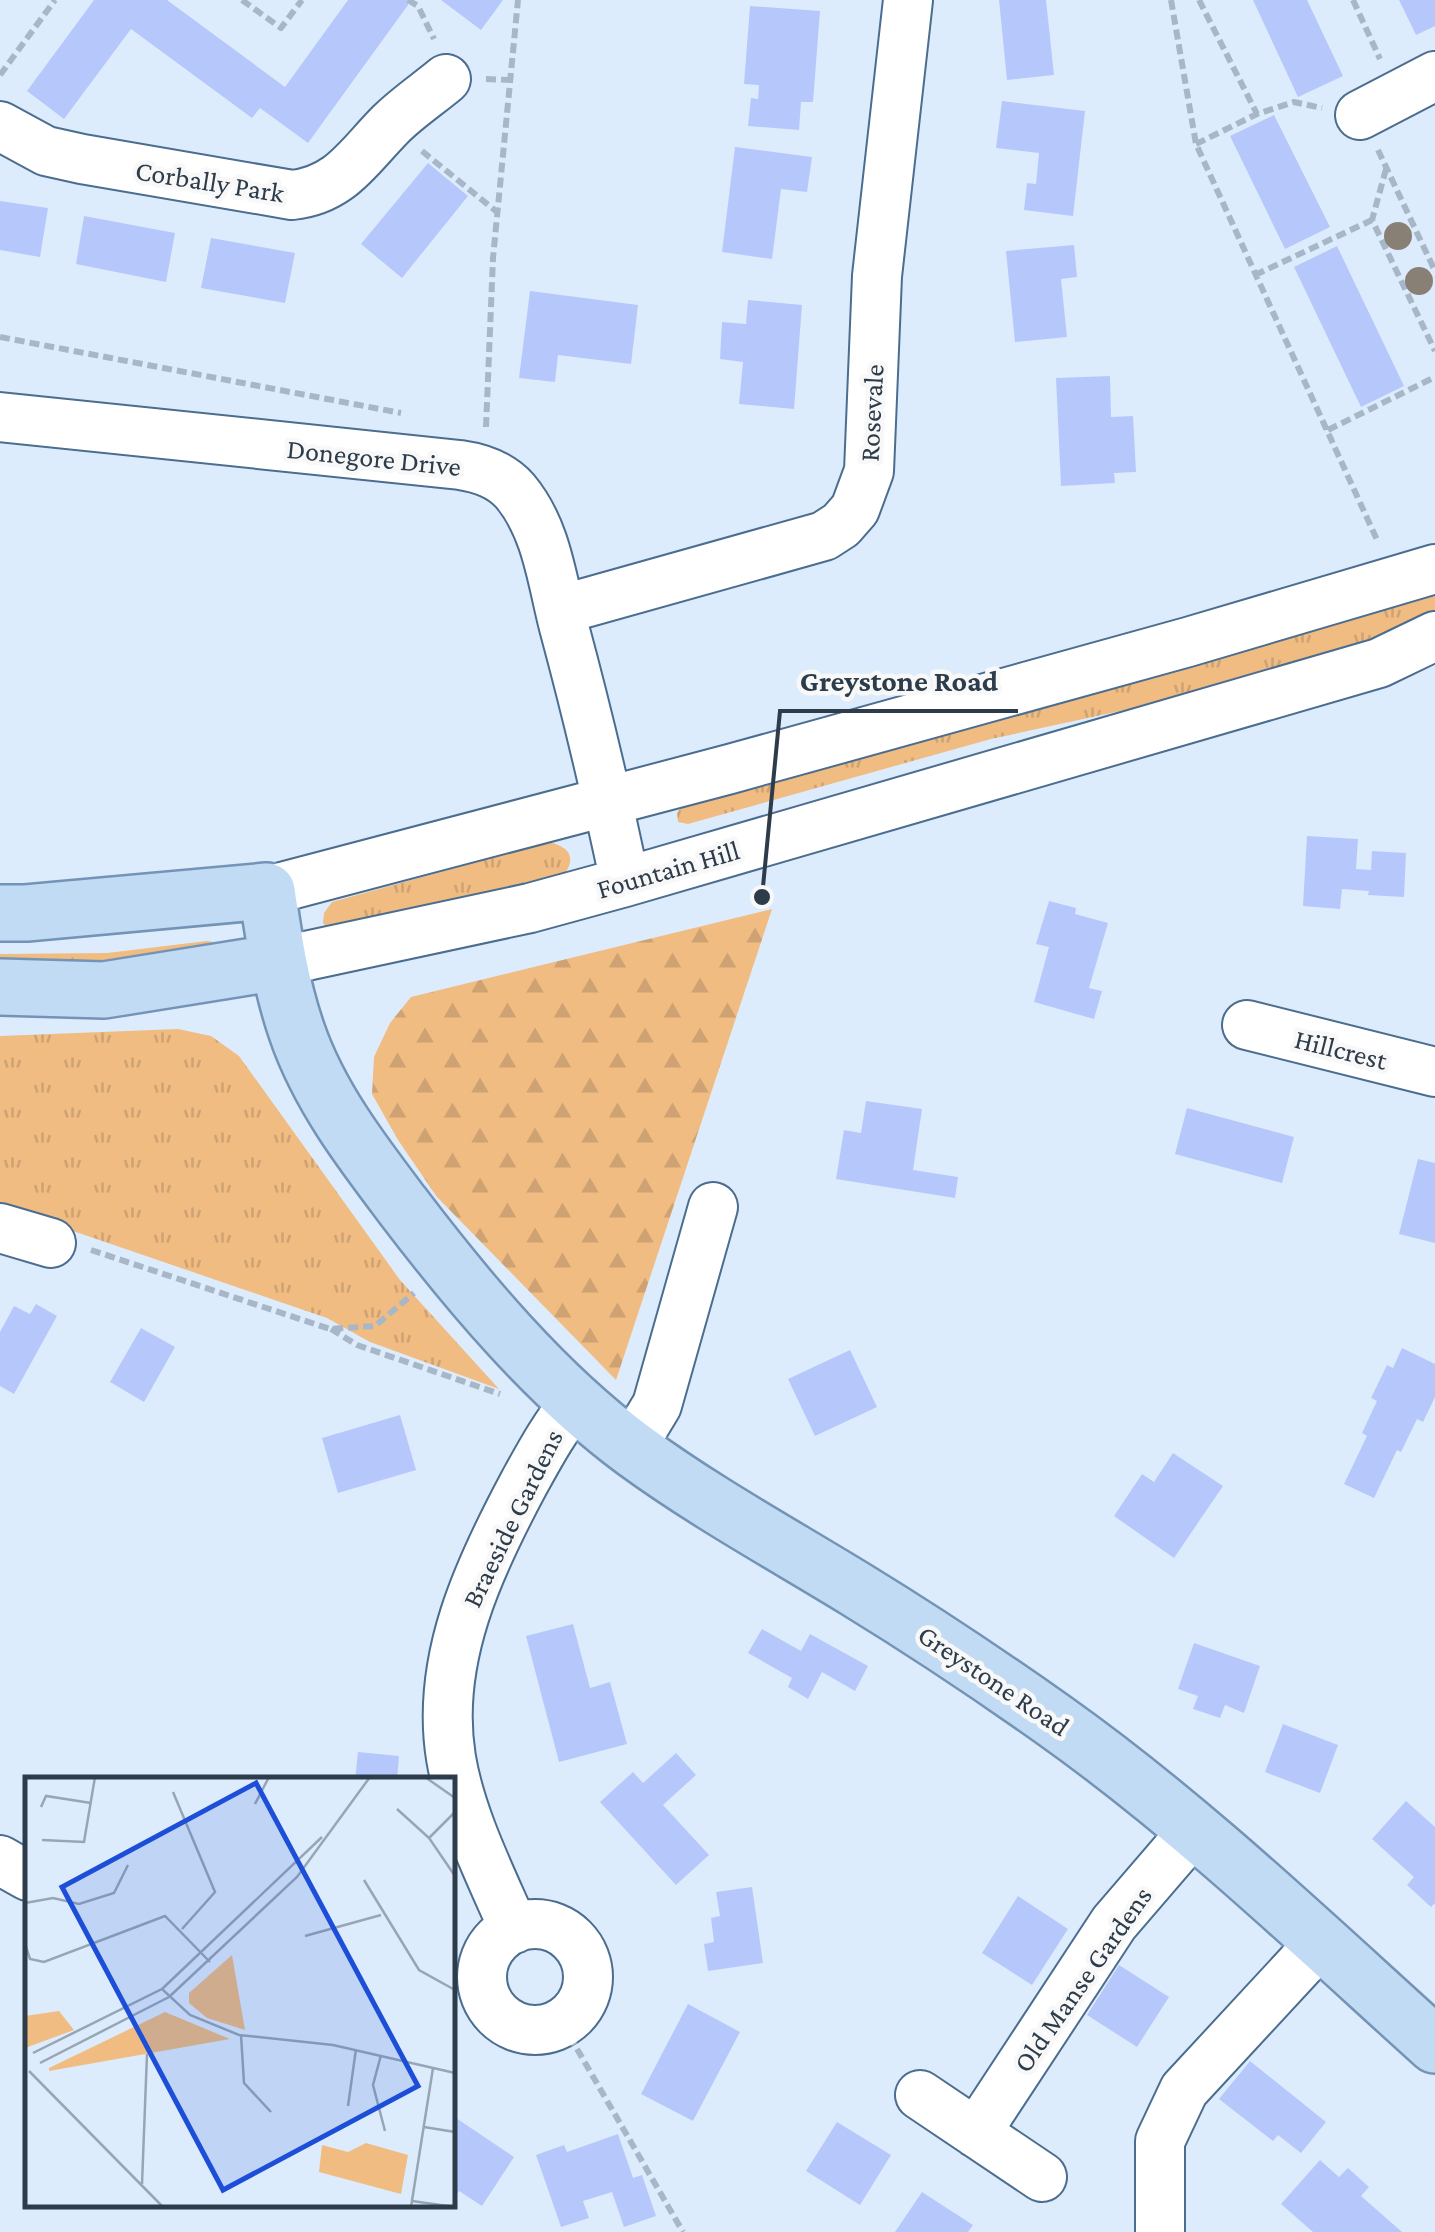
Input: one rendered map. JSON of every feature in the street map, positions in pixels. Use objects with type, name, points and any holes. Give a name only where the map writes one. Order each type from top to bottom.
[{"type":"main road","points":[[0,913],[26,914],[267,891]]},
{"type":"main road","name":"Greystone Road","points":[[267,891],[278,962],[298,1036],[345,1130],[447,1265],[502,1326],[632,1448],[703,1497],[976,1666],[1076,1736],[1194,1830],[1435,2045]]},
{"type":"main road","name":"Fountain Hill","points":[[0,987],[104,990],[278,962]]},
{"type":"street","name":"Rosevale","points":[[560,610],[824,536],[849,518],[861,499],[870,457],[878,276],[908,0]]},
{"type":"street","name":"Corbally Park","points":[[0,126],[46,151],[82,160],[292,195],[313,192],[346,174],[390,125],[446,79]]},
{"type":"street","name":"Donegore Drive","points":[[0,417],[460,465],[485,450],[530,513],[544,544],[625,882]]},
{"type":"street","points":[[267,891],[608,803],[1188,642],[1415,574]]},
{"type":"street","name":"Fountain Hill","points":[[278,962],[530,908],[625,882],[1379,662],[1435,636]]},
{"type":"street","name":"Hillcrest","points":[[1247,1026],[1435,1072]]},
{"type":"street","points":[[632,1448],[657,1405],[713,1207]]},
{"type":"street","points":[[0,1228],[51,1242]]},
{"type":"street","name":"Braeside Gardens","points":[[455,1777],[450,1754],[449,1686],[466,1608],[496,1538],[572,1395]]},
{"type":"street","name":"Braeside Gardens","points":[[455,1779],[466,1816],[514,1929]]},
{"type":"street","name":"Old Manse Gardens","points":[[976,2133],[1114,1924],[1194,1830]]},
{"type":"street","points":[[0,1860],[25,1874]]},
{"type":"street","points":[[531,1924],[549,1926],[565,1934],[586,1962],[588,1979],[575,2012],[545,2030],[512,2025],[497,2015],[487,2001],[482,1967],[488,1951],[514,1929],[531,1924]]},
{"type":"street","points":[[1160,2232],[1160,2141],[1184,2090],[1320,1942]]},
{"type":"street","points":[[920,2095],[1042,2177]]},
{"type":"path","points":[[0,75],[55,0]]},
{"type":"path","points":[[242,0],[281,28],[302,0]]},
{"type":"path","points":[[485,450],[498,212],[518,0]]},
{"type":"path","points":[[1171,0],[1196,144],[1328,430],[1415,574]]},
{"type":"path","points":[[1199,0],[1257,114]]},
{"type":"path","points":[[1352,0],[1397,96],[1386,168],[1372,220],[1435,351]]},
{"type":"path","points":[[1196,144],[1257,114],[1294,102],[1397,96]]},
{"type":"path","points":[[390,125],[498,212]]},
{"type":"path","points":[[1386,168],[1435,271]]},
{"type":"path","points":[[1255,276],[1372,220]]},
{"type":"path","points":[[0,337],[408,414]]},
{"type":"path","points":[[1328,430],[1435,377]]},
{"type":"path","points":[[466,426],[485,450]]},
{"type":"path","points":[[51,1242],[72,1243],[330,1329],[356,1345],[495,1394],[572,1395]]},
{"type":"path","points":[[330,1329],[374,1326],[447,1265]]},
{"type":"path","points":[[562,2023],[683,2232]]},
{"type":"green space","points":[[1435,594],[1435,615],[1245,684],[991,739],[688,824],[678,822],[677,813],[682,806]]},
{"type":"green space","points":[[549,842],[569,854],[570,864],[563,876],[330,931],[323,923],[324,913],[332,902]]},
{"type":"green space","points":[[772,909],[616,1380],[437,1197],[372,1094],[374,1057],[390,1023],[411,997]]},
{"type":"green space","points":[[214,942],[217,948],[209,958],[0,970],[0,954],[107,953]]},
{"type":"green space","points":[[178,1029],[211,1036],[239,1056],[400,1280],[499,1389],[370,1342],[327,1318],[0,1206],[0,1036]]},
{"type":"building","points":[[94,0],[167,0],[285,87],[348,0],[408,0],[408,5],[308,143],[260,108],[252,118],[131,29],[64,119],[27,91]]},
{"type":"building","points":[[441,0],[503,0],[481,30]]},
{"type":"building","points":[[999,0],[1046,0],[1054,75],[1007,80]]},
{"type":"building","points":[[1253,0],[1307,0],[1343,76],[1298,97]]},
{"type":"building","points":[[1399,0],[1435,0],[1435,26],[1416,35]]},
{"type":"building","points":[[750,6],[820,11],[813,102],[801,102],[799,130],[748,126],[751,98],[758,99],[759,85],[744,84]]},
{"type":"building","points":[[1002,101],[1085,111],[1073,216],[1024,210],[1027,183],[1036,184],[1039,153],[996,148]]},
{"type":"building","points":[[1274,115],[1330,227],[1285,249],[1230,136]]},
{"type":"building","points":[[735,147],[812,157],[807,192],[781,189],[772,259],[722,252]]},
{"type":"building","points":[[428,163],[468,196],[402,278],[361,244]]},
{"type":"building","points":[[0,201],[48,208],[40,257],[0,250]]},
{"type":"building","points":[[84,216],[175,233],[166,282],[76,264]]},
{"type":"building","points":[[211,238],[295,253],[285,303],[201,288]]},
{"type":"building","points":[[1074,245],[1077,277],[1061,279],[1067,337],[1015,342],[1006,251]]},
{"type":"building","points":[[1337,246],[1404,386],[1361,407],[1294,267]]},
{"type":"building","points":[[530,291],[638,305],[631,364],[558,355],[555,382],[519,378]]},
{"type":"building","points":[[748,300],[802,305],[794,409],[739,404],[743,362],[720,359],[722,322],[746,324]]},
{"type":"building","points":[[1110,376],[1111,417],[1133,416],[1136,472],[1114,473],[1115,483],[1061,486],[1056,378]]},
{"type":"building","points":[[1307,836],[1358,839],[1356,869],[1371,870],[1372,851],[1406,853],[1404,897],[1342,889],[1340,909],[1303,906]]},
{"type":"building","points":[[1049,901],[1076,908],[1075,914],[1108,923],[1089,988],[1102,991],[1094,1019],[1034,1002],[1049,947],[1036,944]]},
{"type":"building","points":[[866,1101],[922,1109],[913,1170],[958,1177],[955,1198],[836,1179],[844,1130],[861,1133]]},
{"type":"building","points":[[1187,1108],[1294,1137],[1282,1183],[1175,1154]]},
{"type":"building","points":[[1418,1159],[1435,1163],[1435,1243],[1399,1234]]},
{"type":"building","points":[[36,1304],[57,1316],[14,1394],[0,1386],[0,1332],[14,1306],[30,1314]]},
{"type":"building","points":[[141,1328],[175,1347],[144,1402],[110,1382]]},
{"type":"building","points":[[1402,1348],[1435,1364],[1435,1397],[1423,1422],[1417,1419],[1401,1452],[1397,1450],[1374,1498],[1344,1484],[1367,1436],[1362,1433],[1377,1401],[1371,1398],[1387,1365],[1393,1368]]},
{"type":"building","points":[[850,1350],[877,1407],[815,1436],[788,1379]]},
{"type":"building","points":[[400,1415],[416,1470],[338,1493],[322,1438]]},
{"type":"building","points":[[1173,1453],[1223,1486],[1174,1558],[1114,1516],[1142,1474],[1154,1482]]},
{"type":"building","points":[[573,1624],[590,1688],[610,1682],[627,1744],[559,1762],[526,1636]]},
{"type":"building","points":[[762,1629],[801,1651],[810,1634],[868,1666],[855,1691],[822,1672],[808,1699],[788,1687],[792,1678],[748,1653]]},
{"type":"building","points":[[1194,1643],[1260,1666],[1244,1713],[1225,1705],[1220,1718],[1193,1709],[1198,1696],[1178,1689]]},
{"type":"building","points":[[1283,1724],[1338,1745],[1320,1793],[1265,1772]]},
{"type":"building","points":[[358,1752],[399,1756],[397,1777],[355,1777]]},
{"type":"building","points":[[676,1753],[696,1775],[663,1805],[709,1855],[676,1885],[600,1802],[633,1772],[643,1783]]},
{"type":"building","points":[[1406,1801],[1435,1827],[1435,1903],[1431,1907],[1407,1885],[1414,1877],[1372,1839]]},
{"type":"building","points":[[752,1887],[763,1963],[708,1971],[704,1944],[714,1942],[711,1918],[720,1916],[716,1892]]},
{"type":"building","points":[[1018,1896],[1068,1929],[1032,1985],[982,1953]]},
{"type":"building","points":[[1119,1965],[1169,1997],[1137,2047],[1087,2015]]},
{"type":"building","points":[[688,2004],[740,2032],[693,2121],[641,2094]]},
{"type":"building","points":[[1250,2061],[1326,2122],[1301,2153],[1278,2135],[1273,2141],[1219,2099]]},
{"type":"building","points":[[455,2119],[514,2157],[482,2206],[459,2191],[455,2197]]},
{"type":"building","points":[[837,2122],[891,2155],[860,2205],[806,2171]]},
{"type":"building","points":[[618,2134],[633,2178],[642,2175],[656,2216],[624,2227],[612,2192],[583,2201],[589,2218],[561,2227],[536,2155],[564,2145],[567,2152]]},
{"type":"building","points":[[1320,2160],[1339,2177],[1348,2168],[1369,2187],[1361,2196],[1402,2232],[1313,2232],[1281,2204]]},
{"type":"building","points":[[922,2192],[973,2225],[968,2232],[895,2232]]},
{"type":"place","name":"Greystone Road","points":[[762,897]]}]
